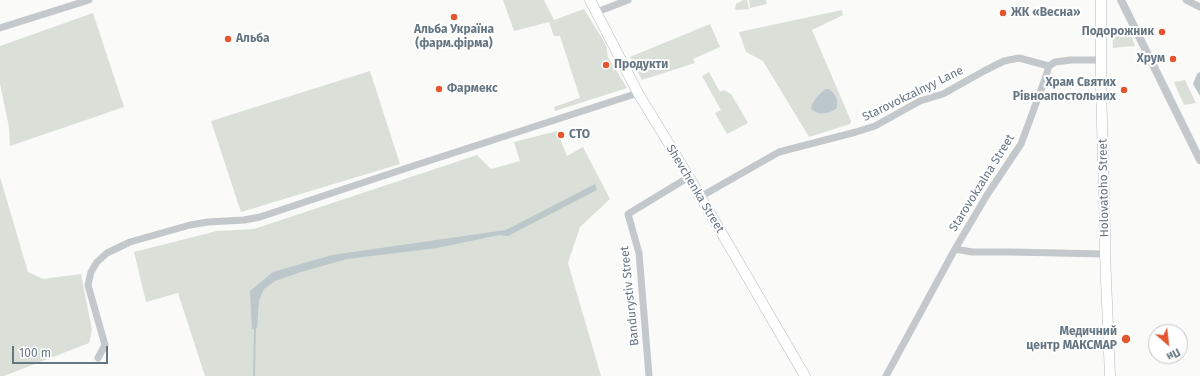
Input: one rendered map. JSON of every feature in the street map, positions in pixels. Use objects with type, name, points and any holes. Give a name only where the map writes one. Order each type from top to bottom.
[{"type":"main road","name":"Shevchenka Street","points":[[590,0],[638,93],[689,177],[805,376]]},
{"type":"main road","name":"Holovatoho Street","points":[[1101,0],[1101,85],[1105,254],[1110,376]]},
{"type":"street","points":[[0,28],[89,0]]},
{"type":"street","points":[[597,12],[628,0]]},
{"type":"street","points":[[1121,0],[1194,145],[1200,160]]},
{"type":"street","points":[[1186,0],[1200,7]]},
{"type":"street","name":"Starovokzalnyy Lane","points":[[700,197],[779,152],[875,126],[920,101],[943,94],[1004,61],[1019,58],[1049,66]]},
{"type":"street","points":[[1049,66],[1055,62],[1071,60],[1102,60]]},
{"type":"street","name":"Starovokzalna Street","points":[[886,376],[955,249],[987,195],[1021,144],[1049,66]]},
{"type":"street","points":[[98,358],[105,345],[88,285],[91,272],[97,262],[106,253],[130,242],[190,225],[260,217],[417,164],[638,93]]},
{"type":"street","name":"Bandurystiv Street","points":[[649,376],[639,253],[628,214],[689,177]]},
{"type":"street","name":"Starovokzalna Street","points":[[955,249],[972,252],[1105,254]]},
{"type":"shaded area","points":[[503,0],[544,0],[554,20],[584,9],[606,45],[608,57],[627,88],[555,111],[554,107],[580,98],[560,36],[554,36],[549,22],[514,31]]},
{"type":"shaded area","points":[[743,0],[747,0],[749,9],[735,9],[736,4]]},
{"type":"shaded area","points":[[749,0],[766,0],[767,4],[750,8]]},
{"type":"shaded area","points":[[842,10],[843,15],[812,30],[851,121],[850,124],[809,137],[763,61],[746,52],[739,32]]},
{"type":"shaded area","points":[[93,13],[124,107],[10,146],[9,127],[0,84],[0,46]]},
{"type":"shaded area","points":[[710,24],[720,47],[693,59],[695,63],[642,80],[630,57]]},
{"type":"shaded area","points":[[1112,30],[1129,30],[1135,46],[1113,48]]},
{"type":"shaded area","points":[[370,71],[400,164],[241,212],[211,121]]},
{"type":"shaded area","points":[[709,72],[720,92],[724,90],[731,94],[748,123],[727,134],[715,113],[721,110],[702,76]]},
{"type":"shaded area","points":[[1200,72],[1200,96],[1193,84],[1197,74]]},
{"type":"shaded area","points":[[1185,80],[1196,103],[1184,105],[1174,82]]},
{"type":"shaded area","points":[[826,89],[829,89],[835,95],[837,100],[837,108],[831,112],[818,113],[811,109],[814,100]]},
{"type":"shaded area","points":[[557,131],[567,156],[583,147],[610,199],[580,227],[568,263],[601,376],[205,376],[178,293],[146,302],[134,252],[217,231],[254,229],[477,155],[491,169],[520,161],[514,142]]},
{"type":"shaded area","points":[[0,177],[28,272],[43,279],[81,274],[92,330],[89,343],[4,376],[0,376]]},
{"type":"shaded area","points":[[595,184],[597,190],[508,236],[499,235],[437,248],[347,259],[275,281],[264,289],[259,301],[257,328],[252,329],[250,291],[273,272],[332,255],[506,230]]},
{"type":"waterway","points":[[254,376],[255,328]]},
{"type":"place","name":"ЖК «Весна»","points":[[1003,13]]},
{"type":"place","name":"Альба Україна (фарм.фірма)","points":[[454,17]]},
{"type":"place","name":"Подорожник","points":[[1162,32]]},
{"type":"place","name":"Альба","points":[[228,39]]},
{"type":"place","name":"Хрум","points":[[1173,59]]},
{"type":"place","name":"Продукти","points":[[606,65]]},
{"type":"place","name":"Фармекс","points":[[439,89]]},
{"type":"place","name":"Храм Святих Рівноапостольних","points":[[1124,90]]},
{"type":"place","name":"СТО","points":[[561,135]]},
{"type":"place","name":"Медичний центр МАКСМАР","points":[[1126,339]]}]
